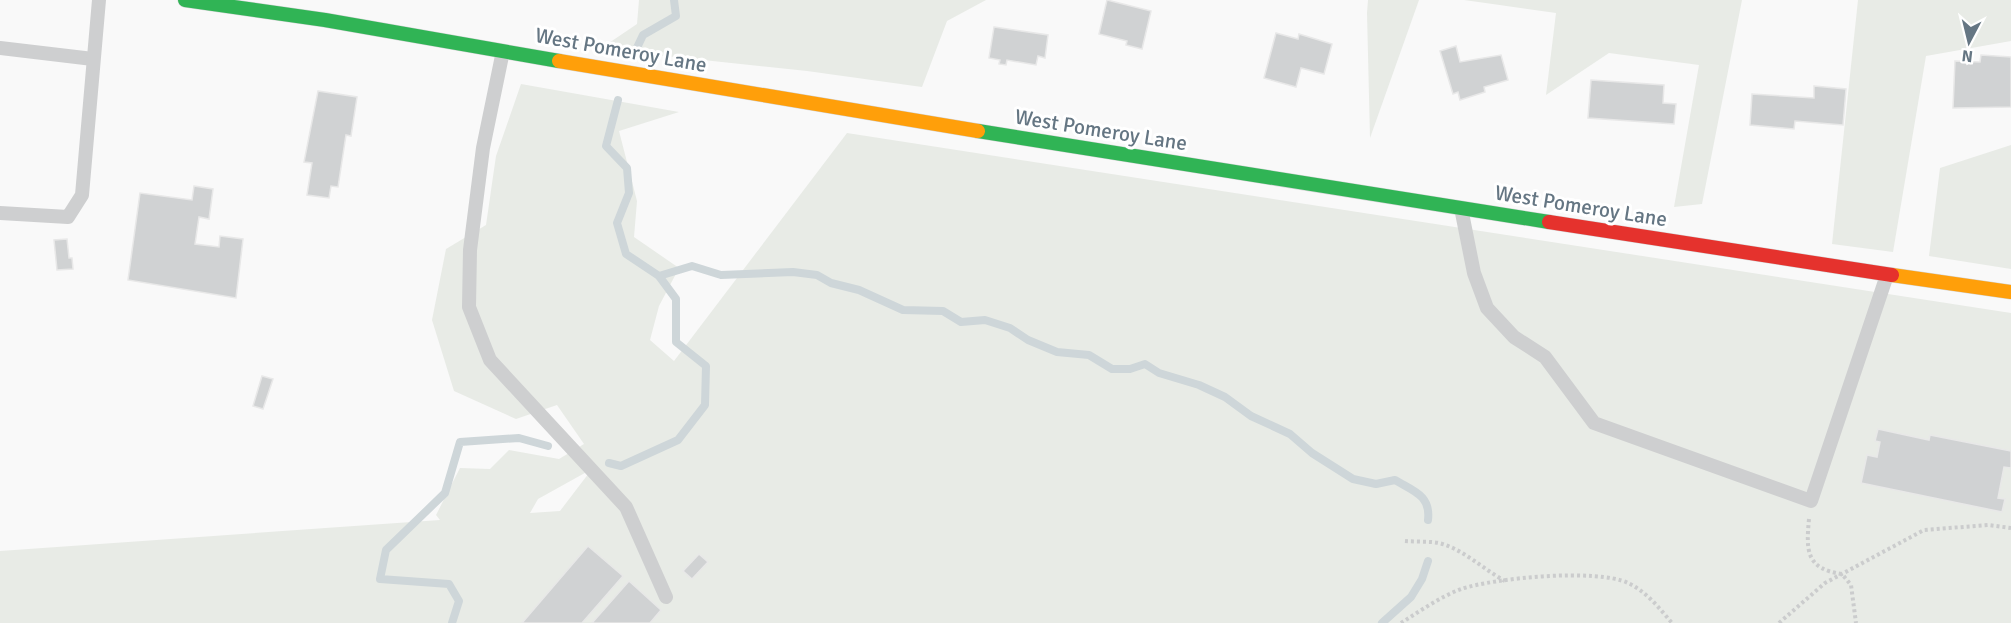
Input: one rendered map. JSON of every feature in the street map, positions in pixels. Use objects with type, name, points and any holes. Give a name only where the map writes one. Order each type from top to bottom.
[{"type":"street","name":"West Pomeroy Lane","points":[[185,0],[325,20],[800,103],[1887,275],[2011,292]]},
{"type":"lane","points":[[0,213],[68,217],[82,195],[99,0]]},
{"type":"lane","points":[[0,48],[93,58]]},
{"type":"lane","points":[[503,51],[483,148],[473,227],[469,307],[490,360],[626,507],[666,597]]},
{"type":"lane","points":[[1461,208],[1474,273],[1487,308],[1514,337],[1545,357],[1594,423],[1811,501],[1887,275]]},
{"type":"path","points":[[1811,501],[1806,545],[1815,565],[1826,571],[1842,574],[1851,585],[1856,623]]},
{"type":"path","points":[[1779,623],[1825,583],[1924,530],[1988,525],[2011,528]]},
{"type":"path","points":[[1405,541],[1439,543],[1460,551],[1487,572],[1506,581]]},
{"type":"path","points":[[1401,623],[1461,590],[1506,581],[1580,575],[1628,582],[1653,602],[1672,623]]},
{"type":"shaded area","points":[[639,0],[986,0],[947,21],[922,87],[807,71],[600,49],[637,24]]},
{"type":"shaded area","points":[[1368,0],[1419,0],[1370,138],[1367,13]]},
{"type":"shaded area","points":[[1464,0],[1742,0],[1702,204],[1674,207],[1699,65],[1609,53],[1546,95],[1556,13]]},
{"type":"shaded area","points":[[1858,0],[2011,0],[2011,41],[1926,56],[1893,252],[1832,244]]},
{"type":"shaded area","points":[[521,84],[679,112],[619,131],[637,201],[634,237],[679,268],[659,306],[650,340],[674,361],[847,133],[2011,313],[2011,623],[0,623],[0,551],[440,520],[436,515],[460,468],[490,469],[509,450],[559,459],[584,444],[557,405],[516,419],[454,391],[432,320],[446,249],[486,225],[496,156]],"holes":[[[592,469],[560,511],[530,513],[538,499]]]},
{"type":"shaded area","points":[[2011,145],[2011,269],[1929,256],[1940,168]]},
{"type":"building","points":[[1107,0],[1151,11],[1142,49],[1126,45],[1127,41],[1099,34]]},
{"type":"building","points":[[994,27],[1048,35],[1045,58],[1038,56],[1036,65],[1007,60],[1006,65],[999,64],[1000,60],[989,58]]},
{"type":"building","points":[[1276,33],[1298,39],[1299,34],[1332,44],[1324,74],[1301,68],[1296,87],[1264,78]]},
{"type":"building","points":[[1456,46],[1460,62],[1501,55],[1508,80],[1484,87],[1485,92],[1460,100],[1458,92],[1453,94],[1440,51]]},
{"type":"building","points":[[1981,55],[2011,57],[2011,107],[1953,108],[1955,61],[1980,62]]},
{"type":"building","points":[[1591,80],[1664,85],[1663,103],[1676,104],[1674,124],[1588,118]]},
{"type":"building","points":[[1814,86],[1846,89],[1843,125],[1795,121],[1794,129],[1750,125],[1752,94],[1814,98]]},
{"type":"building","points":[[318,91],[357,97],[351,136],[346,135],[338,187],[331,186],[329,198],[307,195],[312,163],[304,162]]},
{"type":"building","points":[[194,186],[213,189],[209,219],[199,217],[195,244],[219,247],[220,236],[243,239],[236,298],[128,280],[140,193],[192,200]]},
{"type":"building","points":[[67,239],[73,269],[57,270],[54,240]]},
{"type":"building","points":[[262,376],[273,379],[263,409],[253,406]]},
{"type":"building","points":[[1878,429],[1929,440],[1930,435],[2011,451],[2011,468],[2004,467],[1998,498],[2005,499],[2002,512],[1861,483],[1867,455],[1877,457],[1880,442],[1875,441]]},
{"type":"building","points":[[588,546],[623,576],[582,623],[522,623]]},
{"type":"building","points":[[699,554],[708,562],[692,579],[683,571]]},
{"type":"building","points":[[629,581],[661,610],[650,623],[592,623]]},
{"type":"waterway","points":[[634,54],[643,35],[676,16],[674,0]]},
{"type":"waterway","points":[[609,463],[621,466],[678,440],[705,405],[706,366],[676,342],[676,299],[659,276],[626,254],[617,223],[629,193],[627,168],[606,146],[618,100]]},
{"type":"waterway","points":[[659,276],[692,266],[721,275],[793,272],[817,275],[831,283],[859,290],[903,310],[943,311],[961,322],[985,320],[1010,328],[1028,340],[1057,352],[1089,355],[1112,369],[1130,369],[1145,364],[1159,373],[1199,385],[1225,397],[1251,416],[1290,434],[1312,453],[1353,479],[1376,484],[1395,480],[1424,499],[1427,505],[1428,520]]},
{"type":"waterway","points":[[452,623],[459,601],[449,584],[380,579],[386,550],[445,493],[460,442],[519,438],[548,446]]},
{"type":"waterway","points":[[1382,623],[1411,597],[1422,579],[1428,561]]},
{"type":"traffic: fast","points":[[185,0],[325,20],[559,61]]},
{"type":"traffic: fast","points":[[978,131],[1549,222]]},
{"type":"traffic: slow","points":[[559,61],[978,131]]},
{"type":"traffic: slow","points":[[1892,275],[2011,292]]},
{"type":"traffic: jam","points":[[1549,222],[1892,275]]}]
